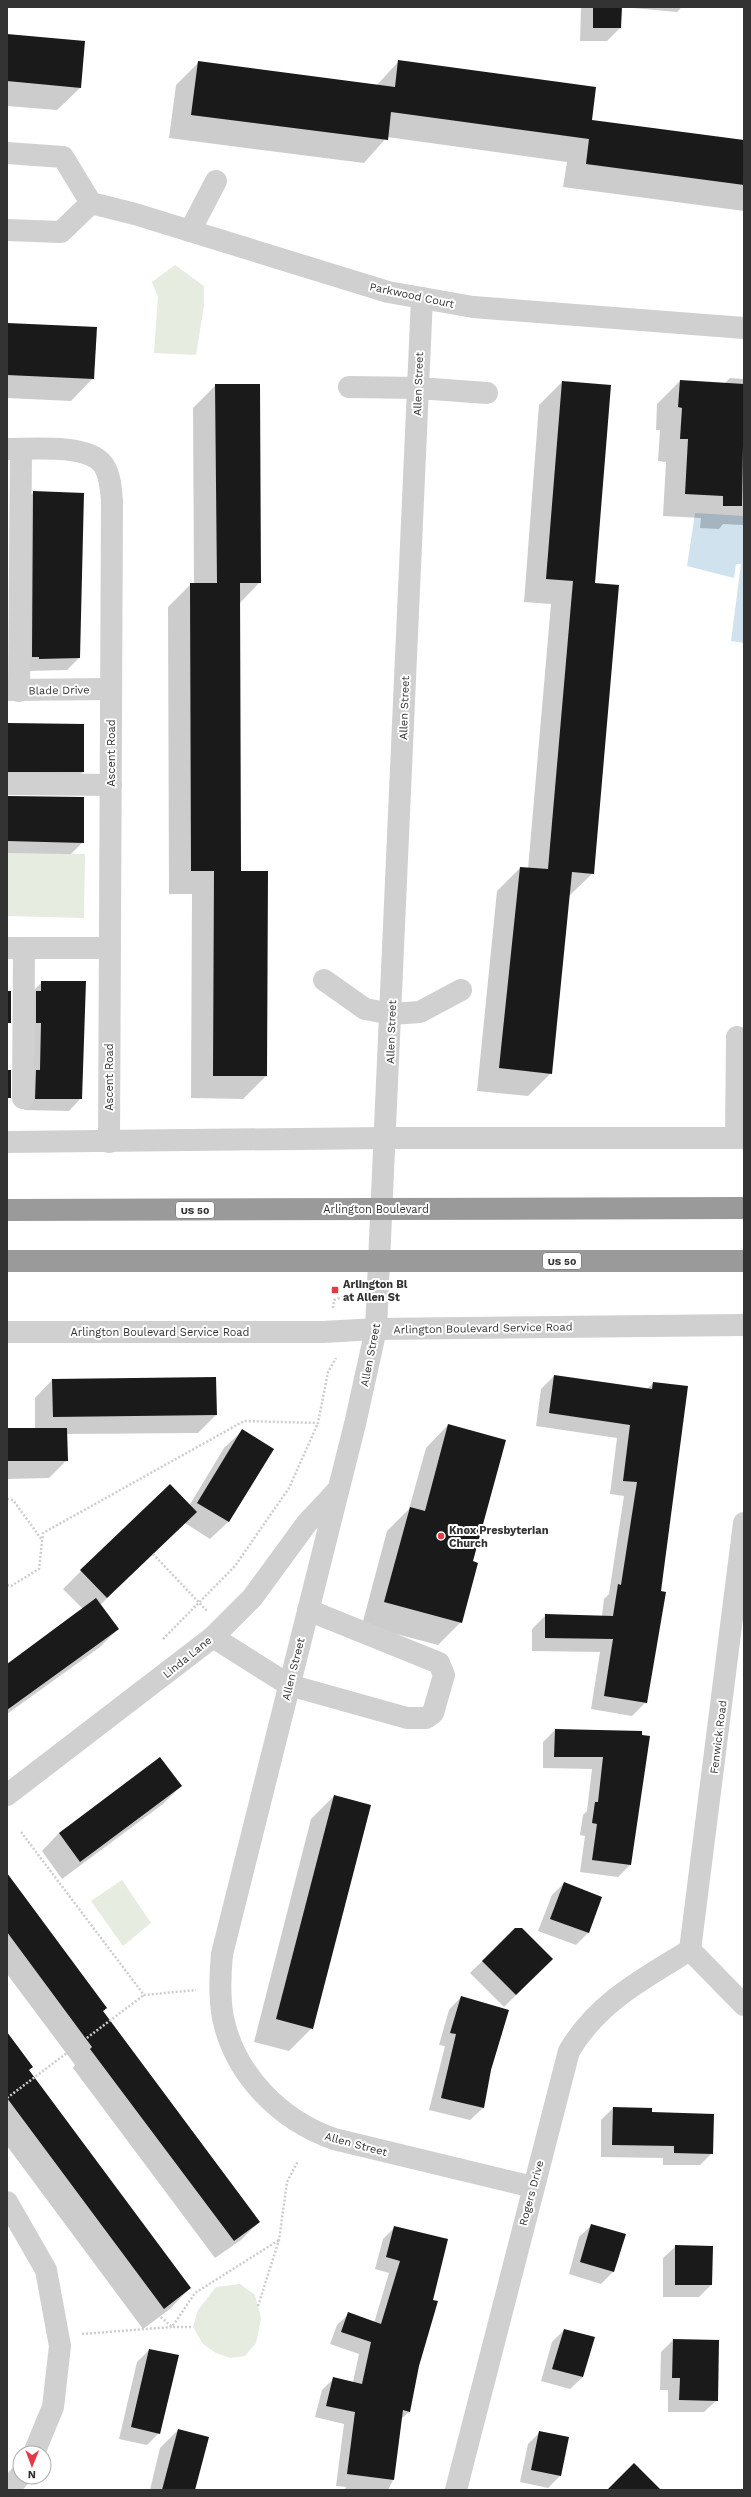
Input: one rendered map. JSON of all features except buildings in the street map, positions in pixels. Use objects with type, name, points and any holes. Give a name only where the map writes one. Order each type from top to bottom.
[{"type":"highway","name":"Arlington Boulevard","points":[[7,1210],[744,1208]]},
{"type":"highway","name":"US 50","points":[[7,1261],[744,1261]]},
{"type":"street","points":[[7,153],[63,157],[92,203],[61,232],[7,230]]},
{"type":"street","points":[[190,231],[216,181]]},
{"type":"street","name":"Parkwood Court","points":[[92,203],[190,231],[388,292],[473,307],[744,328]]},
{"type":"street","name":"Allen Street","points":[[422,298],[381,1262],[376,1329],[338,1490],[222,1954],[220,1988],[225,2026],[245,2071],[265,2096],[290,2118],[313,2132],[334,2139],[533,2187]]},
{"type":"street","points":[[349,387],[418,388],[487,393]]},
{"type":"street","points":[[13,690],[14,449]]},
{"type":"street","name":"Ascent Road","points":[[14,449],[86,453],[102,462],[110,482],[112,501],[109,1142]]},
{"type":"street","name":"Blade Drive","points":[[13,690],[111,689]]},
{"type":"street","points":[[7,784],[111,785]]},
{"type":"street","points":[[23,1098],[15,1046],[15,948],[110,948]]},
{"type":"street","points":[[324,980],[365,1009],[392,1014],[420,1012],[460,990]]},
{"type":"street","points":[[7,1142],[386,1138],[740,1138],[737,1037]]},
{"type":"street","name":"Arlington Boulevard Service Road","points":[[7,1332],[323,1332],[376,1329],[744,1325]]},
{"type":"street","name":"Linda Lane","points":[[7,1795],[217,1632],[252,1598],[307,1524],[338,1490]]},
{"type":"street","name":"Fenwick Road","points":[[690,1950],[744,1523]]},
{"type":"street","points":[[217,1632],[289,1685],[407,1718],[426,1718],[433,1713],[442,1688],[444,1675],[439,1663],[308,1610]]},
{"type":"street","points":[[690,1950],[744,2005]]},
{"type":"street","name":"Rogers Drive","points":[[456,2490],[569,2050],[581,2031],[603,2007],[648,1975],[690,1950]]},
{"type":"street","points":[[7,2202],[46,2270],[60,2346],[53,2407],[37,2445]]},
{"type":"path","points":[[333,1311],[334,1300],[351,1294]]},
{"type":"path","points":[[163,1639],[201,1603],[235,1566],[289,1488],[318,1423],[328,1372],[336,1358]]},
{"type":"path","points":[[7,1585],[11,1586],[39,1569],[43,1533],[244,1421],[318,1423]]},
{"type":"path","points":[[7,1499],[13,1500],[42,1540]]},
{"type":"path","points":[[153,1554],[201,1603],[217,1632]]},
{"type":"path","points":[[21,1832],[144,1995]]},
{"type":"path","points":[[7,2098],[144,1995],[220,1988]]},
{"type":"path","points":[[7,2118],[142,2299],[172,2327]]},
{"type":"path","points":[[258,2306],[279,2240],[286,2182],[298,2161]]},
{"type":"path","points":[[172,2327],[194,2294],[279,2240]]},
{"type":"path","points":[[58,2335],[172,2327],[193,2327]]},
{"type":"shaded area","points":[[175,265],[204,286],[204,305],[196,355],[154,353],[158,297],[152,282]]},
{"type":"shaded area","points":[[7,853],[85,854],[84,918],[7,916]]},
{"type":"shaded area","points":[[122,1880],[151,1923],[123,1946],[91,1901]]},
{"type":"shaded area","points":[[240,2284],[255,2295],[261,2318],[256,2343],[245,2356],[230,2358],[216,2353],[203,2344],[193,2327],[198,2310],[216,2287]]},
{"type":"water","points":[[695,513],[744,516],[744,643],[731,641],[741,564],[736,564],[734,578],[687,566]]},
{"type":"place","name":"Arlington Bl at Allen St","points":[[335,1290]]},
{"type":"place","name":"Knox Presbyterian Church","points":[[441,1536]]}]
